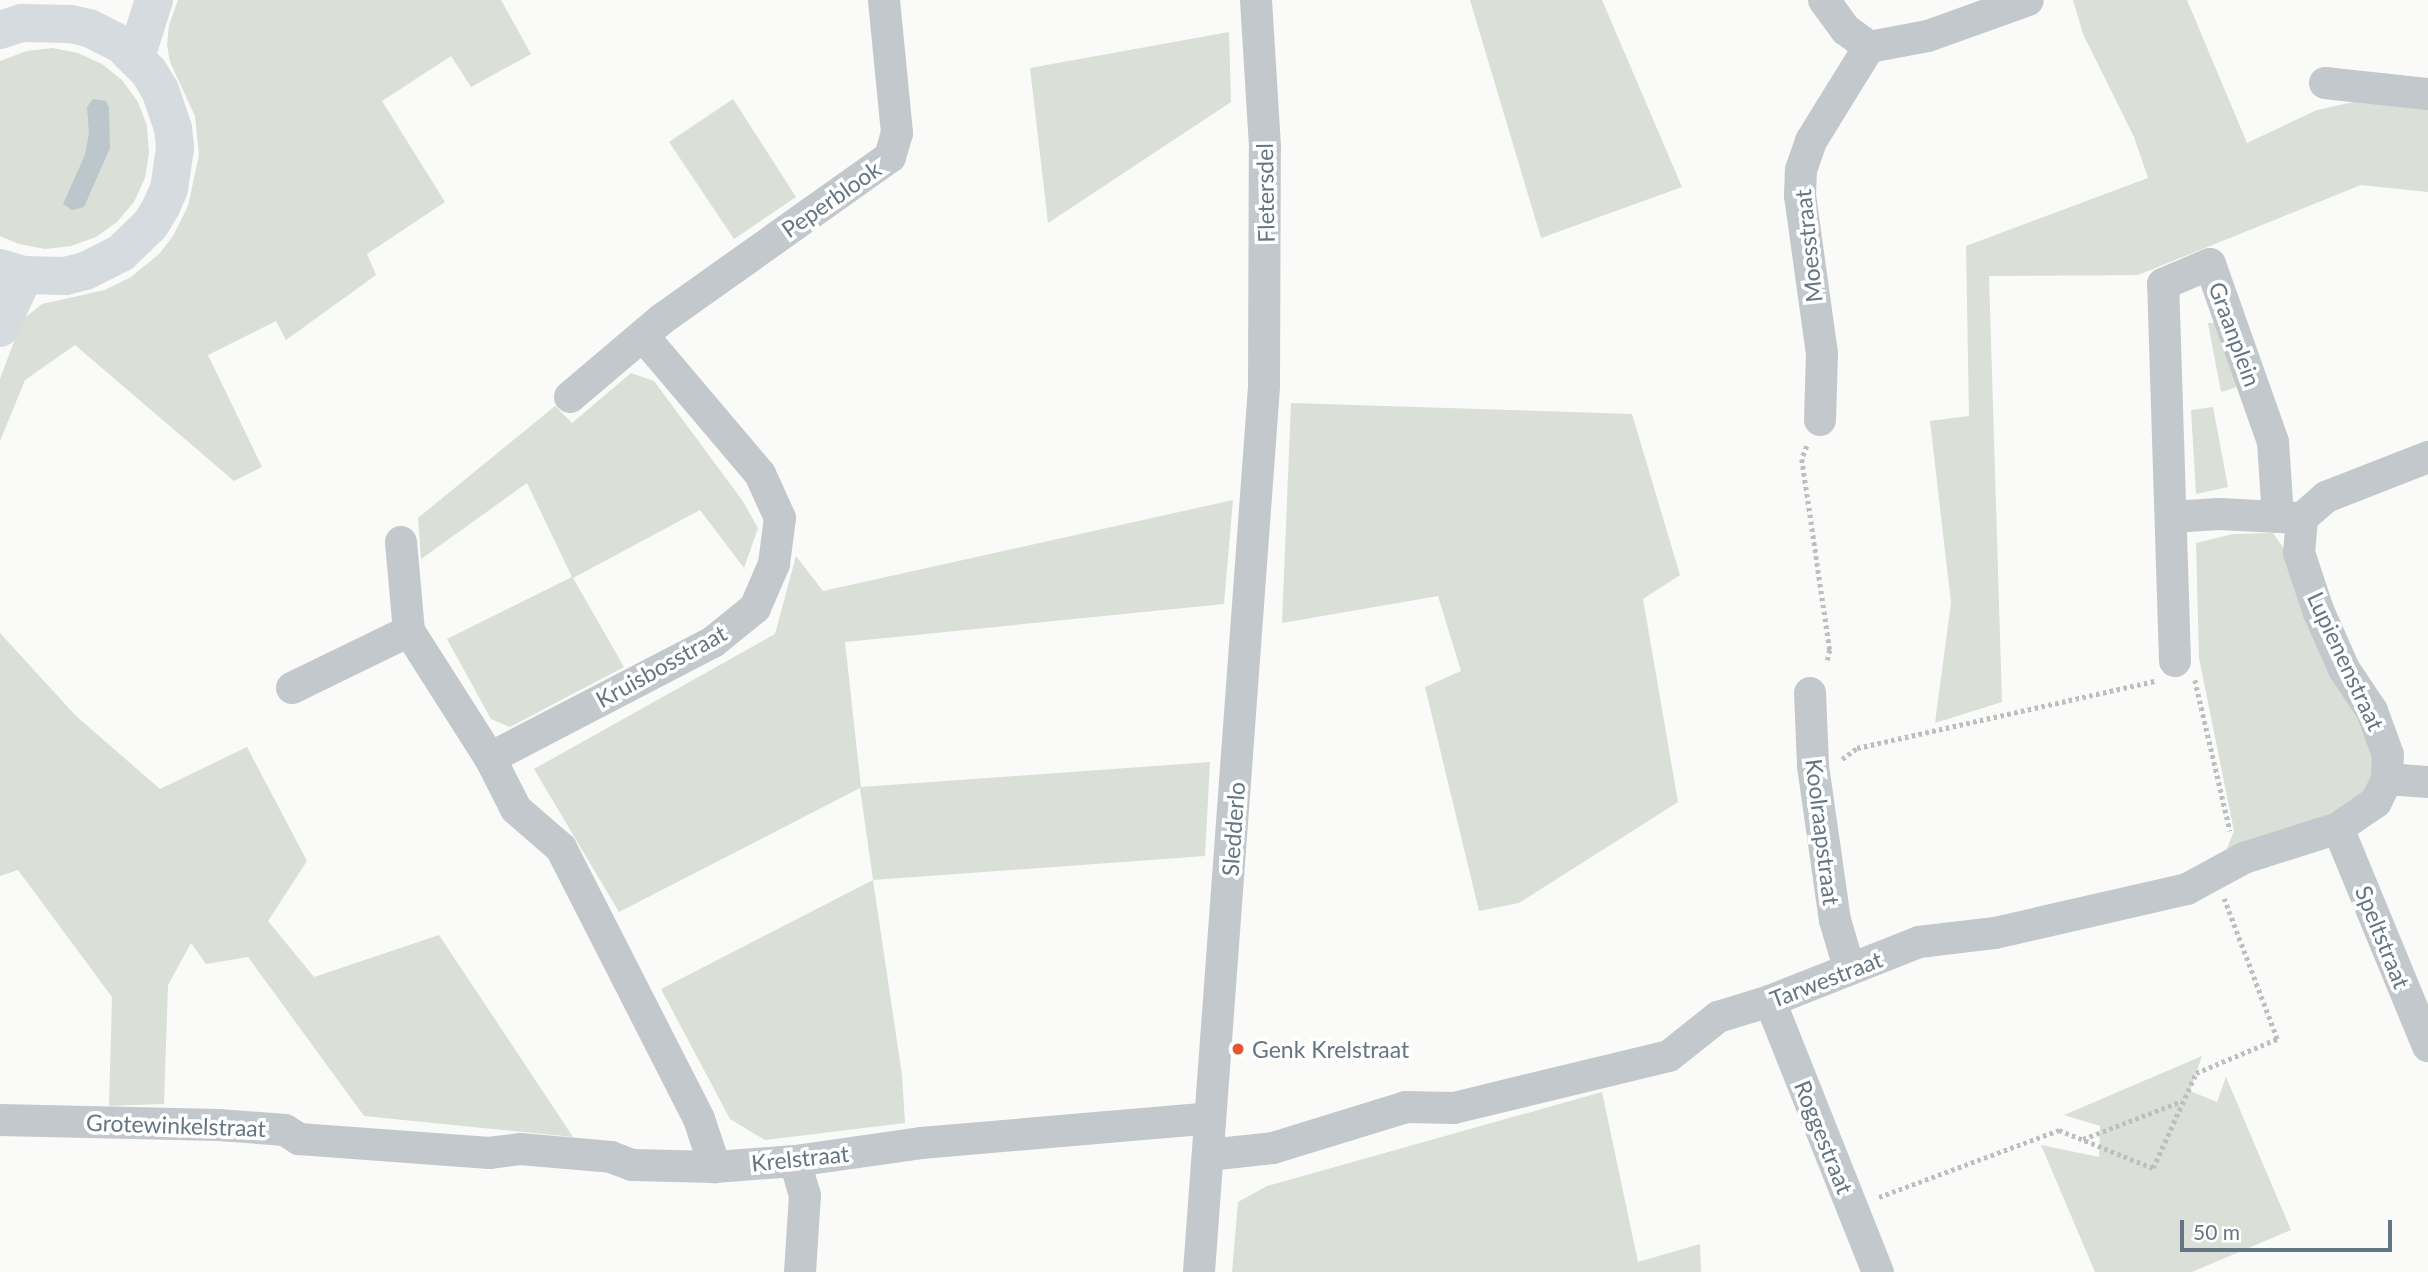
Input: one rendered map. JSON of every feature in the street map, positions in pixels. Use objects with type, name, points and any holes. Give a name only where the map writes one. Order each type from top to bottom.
[{"type":"main road","points":[[136,57],[154,0]]},
{"type":"main road","points":[[0,30],[79,12],[106,36],[136,57],[160,90],[173,128],[174,169],[161,208],[137,240],[104,264],[65,276],[12,272],[0,328]]},
{"type":"street","name":"Peperblook","points":[[643,336],[737,264],[890,157],[897,133],[884,0]]},
{"type":"street","name":"Fletersdel","points":[[1256,0],[1265,147],[1265,386]]},
{"type":"street","points":[[1824,0],[1846,30],[1869,47],[1928,36],[2028,0]]},
{"type":"street","name":"Moesstraat","points":[[1814,431],[1822,354],[1800,196],[1801,170],[1811,141],[1869,47]]},
{"type":"street","points":[[2325,83],[2428,94]]},
{"type":"street","name":"Graanplein","points":[[2178,670],[2163,284],[2210,264],[2273,442],[2290,518]]},
{"type":"street","points":[[570,397],[643,336]]},
{"type":"street","name":"Kruisbosstraat","points":[[490,758],[713,642],[755,608],[774,564],[780,518],[760,474],[643,336]]},
{"type":"street","name":"Sledderlo","points":[[1199,1272],[1265,386]]},
{"type":"street","points":[[2171,517],[2219,514],[2290,518],[2326,497],[2428,457]]},
{"type":"street","name":"Lupienenstraat","points":[[2290,518],[2318,610],[2344,669],[2372,711],[2388,755],[2387,779]]},
{"type":"street","points":[[401,542],[409,631],[490,758],[516,809],[561,848],[699,1119],[715,1167]]},
{"type":"street","points":[[292,688],[409,631]]},
{"type":"street","name":"Koolraapstraat","points":[[1811,693],[1813,766],[1835,920],[1849,968]]},
{"type":"street","points":[[2387,779],[2428,782]]},
{"type":"street","name":"Tarwestraat","points":[[1208,1155],[1273,1148],[1406,1107],[1454,1108],[1669,1056],[1718,1017],[1770,1001],[1919,942],[1995,933],[2188,889],[2244,858],[2338,828],[2376,802],[2387,779]]},
{"type":"street","name":"Speltstraat","points":[[2338,828],[2428,1046]]},
{"type":"street","name":"Roggestraat","points":[[1770,1001],[1878,1272]]},
{"type":"street","name":"Krelstraat","points":[[390,1144],[489,1153],[520,1149],[611,1157],[632,1164],[715,1167],[795,1161],[921,1143],[1210,1118]]},
{"type":"street","name":"Grotewinkelstraat","points":[[0,1120],[219,1125],[285,1130],[299,1139],[390,1144]]},
{"type":"street","points":[[795,1161],[805,1195],[800,1272]]},
{"type":"path","points":[[1814,431],[1801,459],[1830,649],[1827,662]]},
{"type":"path","points":[[1833,765],[1857,748],[2178,670],[2231,831],[2224,840]]},
{"type":"path","points":[[1874,1199],[2059,1130],[2152,1168],[2196,1073],[2277,1039],[2222,894]]},
{"type":"path","points":[[2082,1139],[2183,1101]]},
{"type":"shaded area","points":[[178,0],[501,0],[531,54],[471,87],[451,56],[382,101],[445,202],[367,254],[376,275],[286,340],[276,321],[208,355],[262,467],[234,481],[75,345],[25,380],[0,441],[0,379],[22,320],[42,304],[105,290],[131,277],[159,254],[173,236],[188,206],[199,155],[195,116],[170,62],[167,45],[169,25]]},
{"type":"shaded area","points":[[1470,0],[1602,0],[1682,187],[1541,238]]},
{"type":"shaded area","points":[[2073,0],[2187,0],[2247,143],[2317,110],[2358,101],[2428,107],[2428,192],[2361,185],[2138,275],[1989,276],[2002,702],[1935,723],[1951,603],[1930,421],[1969,416],[1966,246],[2148,178],[2134,137],[2083,34]]},
{"type":"shaded area","points":[[1229,32],[1231,102],[1048,223],[1030,68]]},
{"type":"shaded area","points":[[52,48],[78,53],[102,64],[122,80],[138,102],[147,126],[149,153],[145,178],[134,202],[117,222],[96,237],[71,246],[45,249],[19,244],[0,236],[0,61],[27,51]]},
{"type":"shaded area","points":[[93,99],[106,101],[109,108],[110,148],[84,207],[72,210],[63,204],[85,155],[89,133],[87,107]]},
{"type":"shaded area","points":[[733,99],[796,197],[734,239],[669,142]]},
{"type":"shaded area","points":[[2208,323],[2217,323],[2240,386],[2221,392]]},
{"type":"shaded area","points":[[631,373],[654,381],[742,500],[758,528],[744,568],[700,510],[573,578],[624,667],[510,727],[491,719],[447,639],[572,577],[527,483],[421,559],[418,518],[555,406],[572,423]]},
{"type":"shaded area","points":[[1291,403],[1632,414],[1680,575],[1643,599],[1678,802],[1519,903],[1479,911],[1425,687],[1461,671],[1438,596],[1282,623]]},
{"type":"shaded area","points":[[2213,407],[2228,487],[2196,494],[2191,410]]},
{"type":"shaded area","points":[[1233,500],[1224,604],[845,642],[861,787],[1210,762],[1205,856],[873,880],[860,788],[619,912],[534,769],[775,634],[796,556],[823,591]]},
{"type":"shaded area","points":[[2273,533],[2291,559],[2379,761],[2369,793],[2327,815],[2226,851],[2234,831],[2199,658],[2196,543],[2233,534]]},
{"type":"shaded area","points":[[0,633],[76,716],[160,789],[247,747],[307,861],[268,921],[314,977],[439,935],[573,1137],[364,1116],[248,957],[206,964],[191,943],[168,985],[164,1104],[109,1106],[112,997],[18,870],[0,876]]},
{"type":"shaded area","points":[[873,880],[902,1075],[905,1123],[765,1140],[730,1119],[661,989]]},
{"type":"shaded area","points":[[2202,1056],[2190,1091],[2217,1102],[2226,1077],[2291,1230],[2192,1272],[2095,1272],[2041,1145],[2099,1157],[2100,1126],[2064,1115]]},
{"type":"shaded area","points":[[1602,1092],[1638,1262],[1700,1244],[1701,1272],[1232,1272],[1238,1202],[1267,1186]]},
{"type":"place","name":"Genk Krelstraat","points":[[1238,1049]]}]
